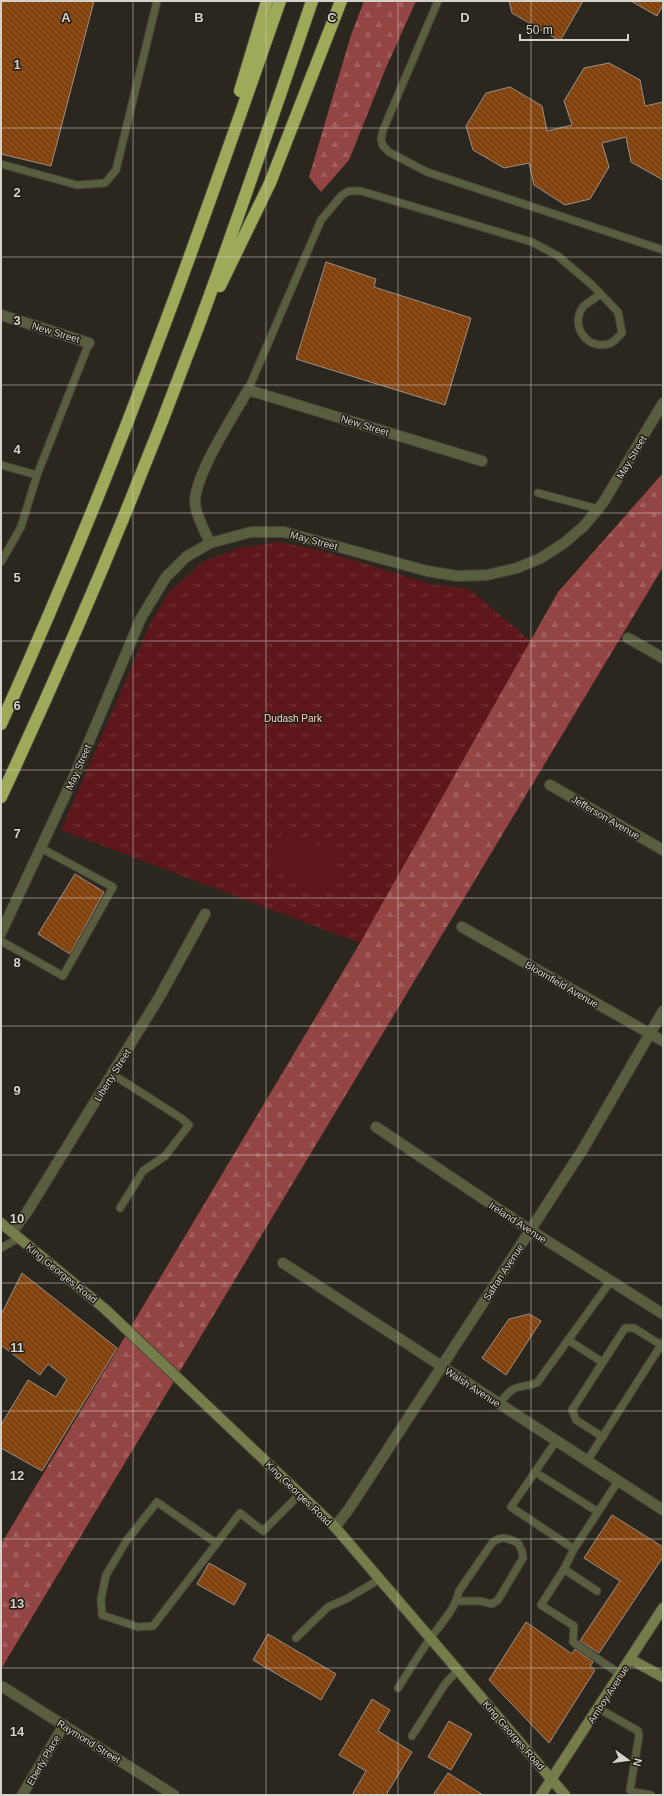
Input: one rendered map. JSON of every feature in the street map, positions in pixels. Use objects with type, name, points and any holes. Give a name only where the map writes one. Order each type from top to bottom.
[{"type":"highway","points":[[200,227],[267,1]]},
{"type":"highway","points":[[1,724],[48,618],[158,343],[280,1]]},
{"type":"highway","points":[[1,797],[122,521],[194,337],[312,1]]},
{"type":"highway","points":[[194,337],[270,183],[341,1]]},
{"type":"street","name":"New Street","points":[[1,315],[89,343]]},
{"type":"street","name":"New Street","points":[[248,390],[482,461]]},
{"type":"street","points":[[210,543],[201,524],[195,504],[197,486],[206,465],[248,390]]},
{"type":"street","name":"May Street","points":[[1,933],[76,770],[141,618],[166,577],[186,557],[210,543],[251,532],[284,532],[427,572],[457,576],[487,575],[517,568],[541,558],[564,543],[584,526],[598,509],[663,403]]},
{"type":"street","points":[[628,638],[663,658]]},
{"type":"street","name":"Jefferson Avenue","points":[[550,785],[663,850]]},
{"type":"street","name":"Liberty Street","points":[[16,1235],[31,1206],[160,996],[205,914]]},
{"type":"street","name":"Bloomfield Avenue","points":[[462,926],[663,1041]]},
{"type":"street","name":"Safran Avenue","points":[[335,1527],[349,1510],[597,1126],[663,1011]]},
{"type":"street","name":"Ireland Avenue","points":[[376,1127],[530,1230],[610,1282],[663,1314]]},
{"type":"street","name":"King Georges Road","points":[[1,1223],[106,1309],[335,1527],[565,1795]]},
{"type":"street","name":"Walsh Avenue","points":[[283,1263],[663,1510]]},
{"type":"street","name":"Amboy Avenue","points":[[541,1795],[663,1608]]},
{"type":"street","points":[[630,1659],[663,1677]]},
{"type":"street","name":"Raymond Street","points":[[3,1686],[174,1795]]},
{"type":"street","name":"Eberly Place","points":[[22,1795],[64,1725]]},
{"type":"lane","points":[[1,164],[77,185],[105,183],[116,170],[157,1]]},
{"type":"lane","points":[[438,1],[383,130],[381,139],[383,146],[389,152],[427,172],[663,250]]},
{"type":"lane","points":[[248,390],[321,220],[342,195],[350,191],[361,191],[532,242],[558,256],[600,294],[618,312],[622,333],[612,343],[601,346],[586,341],[580,331],[579,317],[584,306],[593,301],[600,294]]},
{"type":"lane","points":[[1,562],[21,527],[37,475],[89,343]]},
{"type":"lane","points":[[1,465],[37,475]]},
{"type":"lane","points":[[538,493],[598,509]]},
{"type":"lane","points":[[1,941],[63,976],[113,887],[41,848]]},
{"type":"lane","points":[[112,1074],[181,1118],[189,1125],[165,1156],[143,1171],[120,1208]]},
{"type":"lane","points":[[1,1248],[16,1235]]},
{"type":"lane","points":[[499,1404],[509,1392],[516,1387],[537,1383],[610,1282]]},
{"type":"lane","points":[[588,1461],[662,1343],[634,1328],[625,1328],[572,1410],[576,1420],[603,1437]]},
{"type":"lane","points":[[568,1340],[602,1362]]},
{"type":"lane","points":[[556,1441],[511,1507],[574,1549]]},
{"type":"lane","points":[[535,1472],[598,1512]]},
{"type":"lane","points":[[618,1481],[574,1549],[564,1569],[541,1605],[574,1626],[573,1642],[620,1674]]},
{"type":"lane","points":[[216,1543],[157,1502],[127,1540],[106,1574],[101,1599],[102,1615],[138,1627],[153,1626],[240,1513],[263,1531],[300,1494]]},
{"type":"lane","points":[[398,1688],[431,1638],[446,1619],[457,1601],[459,1592],[492,1543],[497,1538],[504,1538],[518,1543],[522,1551],[522,1558],[515,1573],[498,1600],[492,1604],[480,1601],[457,1601]]},
{"type":"lane","points":[[564,1569],[597,1591]]},
{"type":"lane","points":[[296,1638],[328,1607],[348,1598],[380,1580]]},
{"type":"lane","points":[[412,1736],[445,1684],[458,1670]]},
{"type":"lane","points":[[598,1708],[638,1731],[640,1736],[630,1790],[632,1792],[651,1795]]},
{"type":"green space","points":[[364,1],[416,1],[385,70],[349,160],[321,192],[309,177],[351,35]]},
{"type":"green space","points":[[663,473],[663,567],[1,1669],[1,1541],[3,1541],[360,943],[558,592]]},
{"type":"green space","name":"Dudash Park","points":[[279,542],[323,551],[430,584],[469,589],[531,641],[360,943],[61,830],[151,622],[169,592],[203,562],[239,548]]},
{"type":"green space","points":[[283,831],[341,855],[325,892],[268,868]]},
{"type":"building","points":[[1,1],[94,1],[51,166],[1,154]]},
{"type":"building","points":[[509,1],[583,1],[560,41],[512,13]]},
{"type":"building","points":[[631,1],[663,1],[663,5],[657,16]]},
{"type":"building","points":[[609,63],[640,80],[645,106],[663,102],[663,180],[631,162],[626,137],[602,143],[609,167],[590,199],[565,205],[534,185],[529,163],[504,168],[473,150],[466,126],[486,93],[510,87],[542,106],[547,131],[572,125],[564,101],[584,68]]},
{"type":"building","points":[[326,262],[376,279],[374,287],[471,318],[445,405],[296,359]]},
{"type":"building","points":[[75,874],[104,892],[70,954],[38,934]]},
{"type":"building","points":[[22,1273],[117,1348],[42,1471],[1,1448],[1,1425],[28,1380],[56,1397],[67,1379],[48,1364],[40,1375],[1,1345],[1,1315]]},
{"type":"building","points":[[529,1314],[541,1321],[506,1375],[482,1358],[509,1319]]},
{"type":"building","points":[[612,1515],[663,1547],[663,1557],[599,1653],[580,1641],[620,1581],[584,1558]]},
{"type":"building","points":[[209,1563],[246,1584],[234,1605],[197,1584]]},
{"type":"building","points":[[526,1622],[572,1654],[575,1649],[593,1662],[590,1666],[595,1670],[549,1743],[489,1680]]},
{"type":"building","points":[[268,1634],[336,1674],[321,1700],[253,1660]]},
{"type":"building","points":[[372,1699],[390,1710],[378,1731],[412,1752],[386,1795],[352,1795],[366,1771],[339,1755]]},
{"type":"building","points":[[449,1721],[472,1734],[451,1770],[428,1757]]},
{"type":"building","points":[[448,1773],[483,1795],[433,1795]]}]
